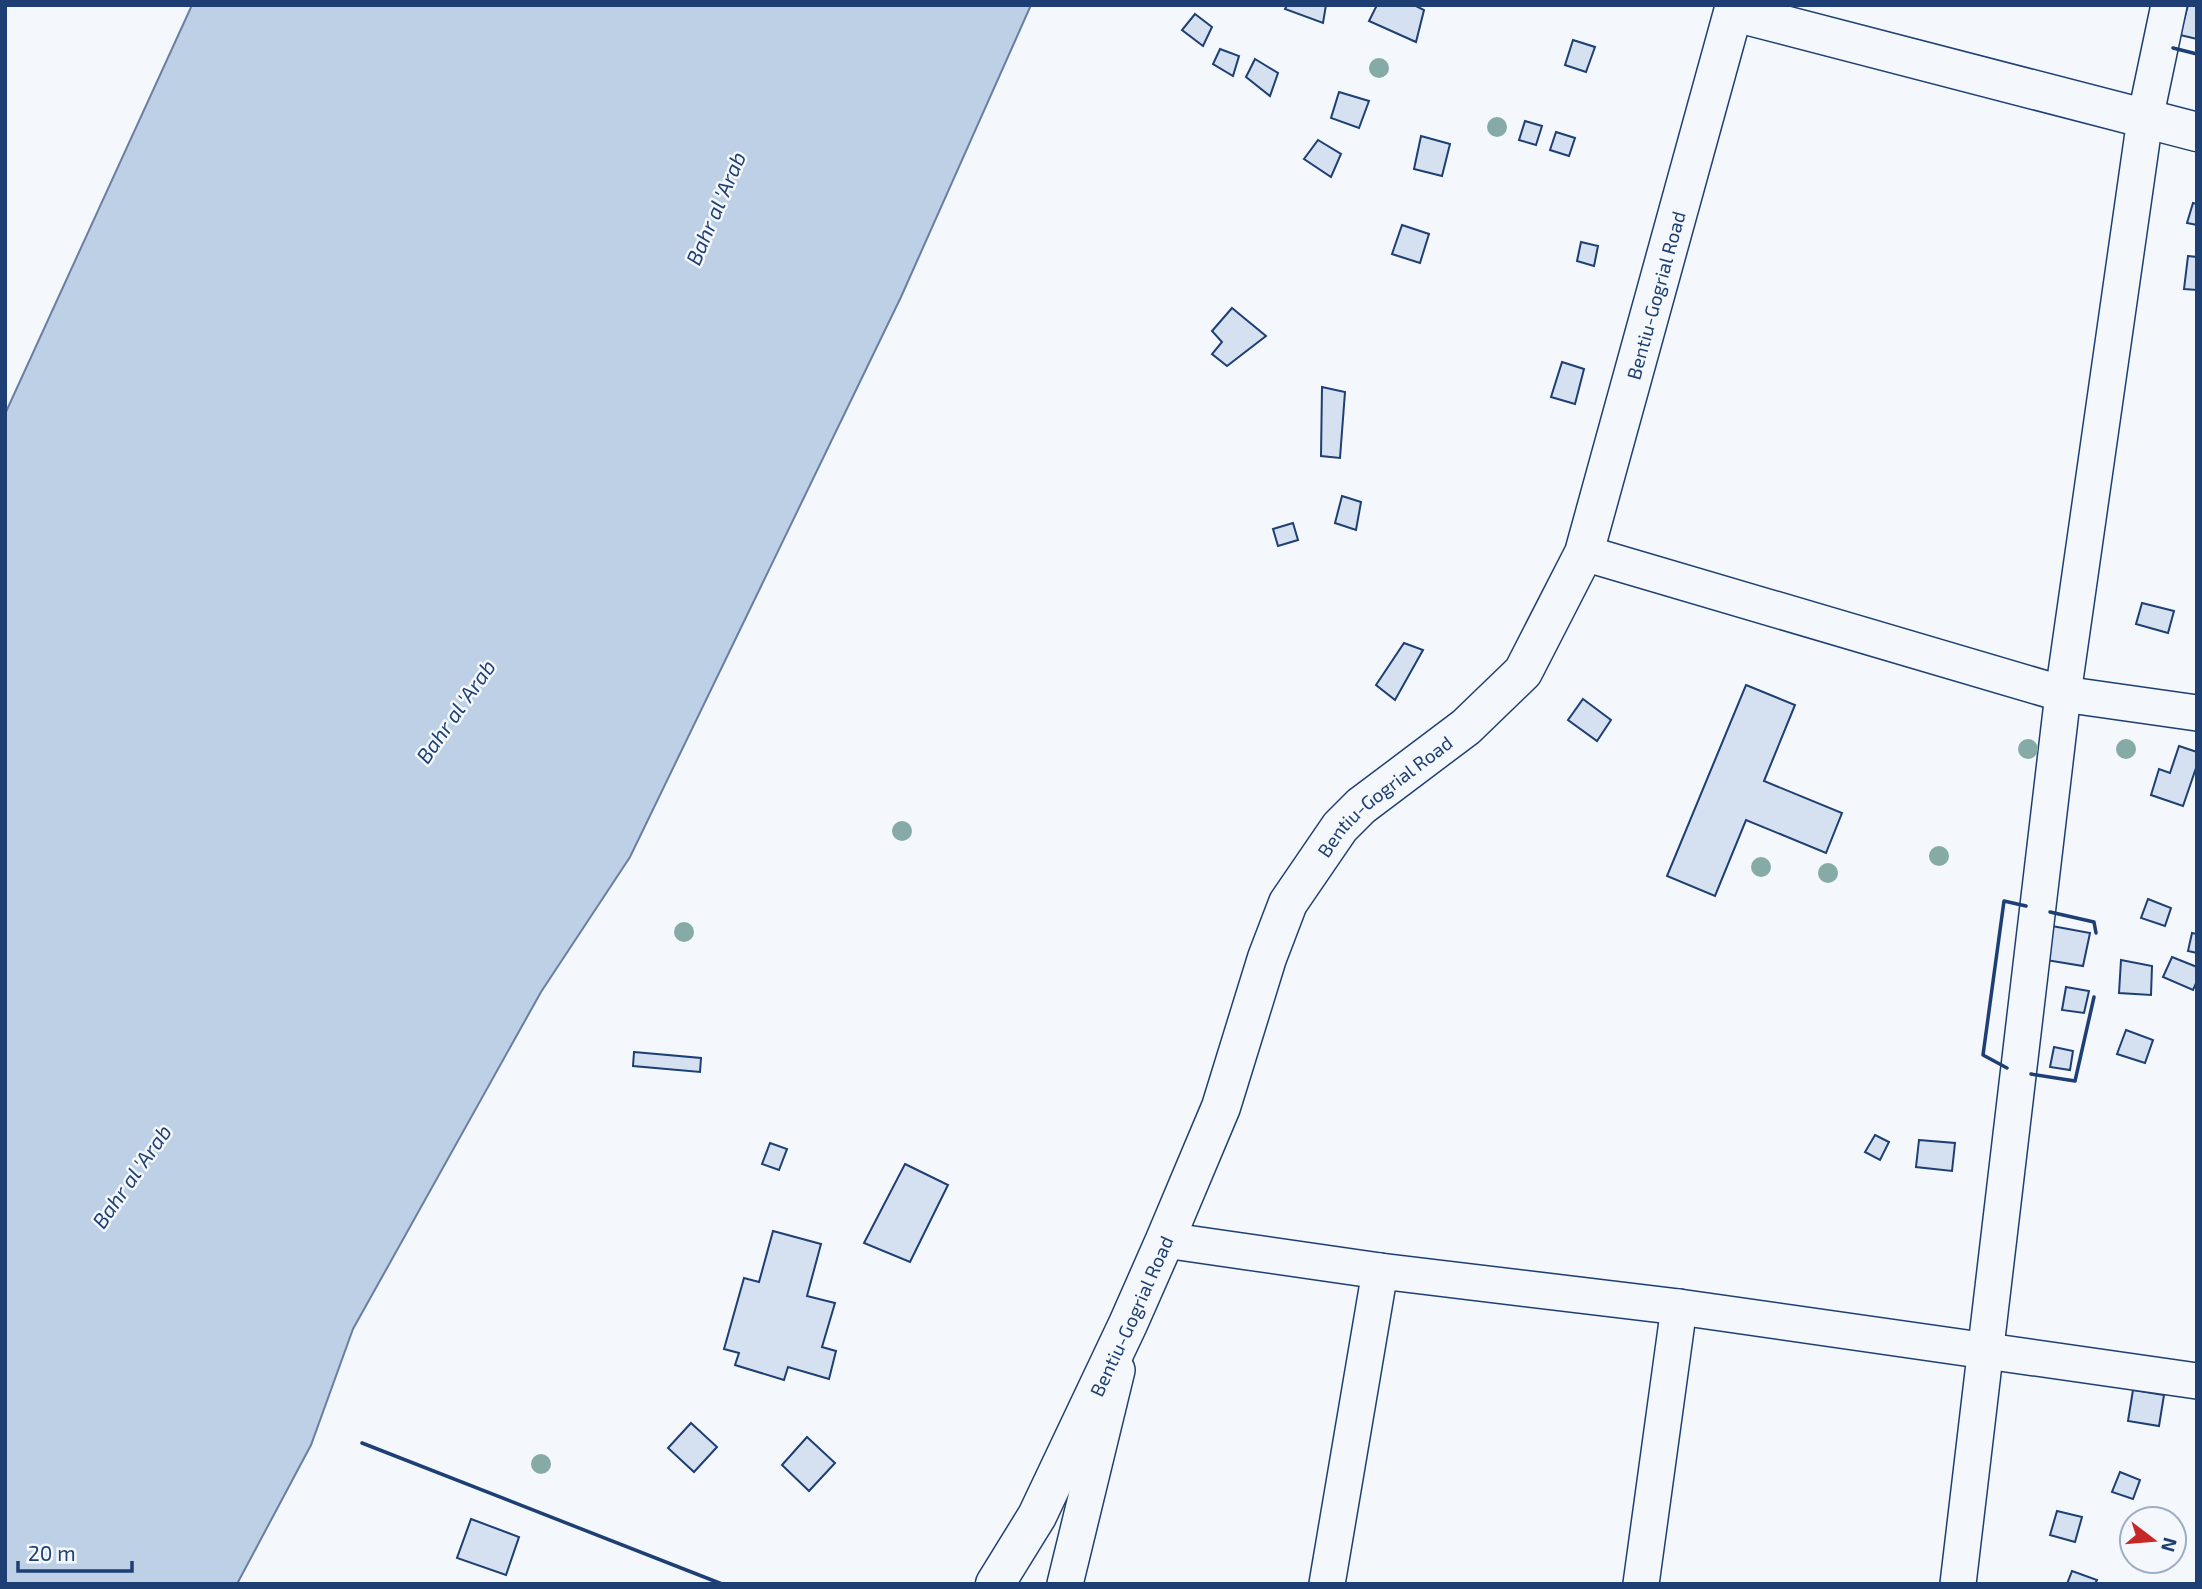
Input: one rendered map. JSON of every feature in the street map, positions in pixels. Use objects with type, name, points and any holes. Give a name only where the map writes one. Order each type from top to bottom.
[{"type":"main road","points":[[1735,9],[2197,132]]},
{"type":"main road","name":"Bentiu-Gogrial Road","points":[[995,1584],[1037,1516],[1165,1240],[1221,1107],[1267,958],[1288,903],[1339,827],[1361,806],[1466,727],[1523,672],[1584,553],[1735,9]]},
{"type":"street","points":[[1958,1584],[2063,694],[2146,119],[2169,5]]},
{"type":"street","points":[[1584,553],[2063,694],[2197,713]]},
{"type":"street","points":[[1165,1240],[1380,1271],[1679,1307],[2197,1381]]},
{"type":"street","points":[[1327,1584],[1380,1271]]},
{"type":"street","points":[[1641,1584],[1679,1307]]},
{"type":"street","points":[[1065,1584],[1128,1324]]},
{"type":"water","name":"Bahr al 'Arab","points":[[192,5],[1031,5],[901,297],[630,857],[541,992],[353,1329],[311,1445],[237,1584],[5,1584],[5,414]]},
{"type":"building","points":[[1287,5],[1326,5],[1323,23],[1285,9]]},
{"type":"building","points":[[1377,5],[1414,5],[1424,10],[1416,42],[1369,21]]},
{"type":"building","points":[[2188,5],[2197,5],[2197,39],[2180,35]]},
{"type":"building","points":[[1195,14],[1212,27],[1203,46],[1182,30]]},
{"type":"building","points":[[1573,40],[1595,47],[1586,72],[1565,65]]},
{"type":"building","points":[[1220,49],[1239,56],[1233,76],[1213,64]]},
{"type":"building","points":[[1255,59],[1278,73],[1270,96],[1246,77]]},
{"type":"building","points":[[1339,92],[1369,101],[1359,128],[1331,118]]},
{"type":"building","points":[[1525,121],[1542,126],[1536,145],[1519,140]]},
{"type":"building","points":[[1556,132],[1575,138],[1569,156],[1550,150]]},
{"type":"building","points":[[1421,136],[1450,144],[1442,176],[1414,169]]},
{"type":"building","points":[[1318,140],[1341,154],[1331,177],[1304,159]]},
{"type":"building","points":[[2193,203],[2197,204],[2197,225],[2187,223]]},
{"type":"building","points":[[1402,225],[1429,234],[1420,263],[1392,254]]},
{"type":"building","points":[[1581,242],[1598,246],[1594,266],[1577,261]]},
{"type":"building","points":[[2188,256],[2197,257],[2197,290],[2184,289]]},
{"type":"building","points":[[1232,308],[1266,336],[1227,366],[1212,354],[1222,342],[1212,331]]},
{"type":"building","points":[[1562,362],[1584,369],[1575,404],[1551,397]]},
{"type":"building","points":[[1322,387],[1345,392],[1340,458],[1321,456]]},
{"type":"building","points":[[1342,496],[1361,502],[1356,530],[1335,523]]},
{"type":"building","points":[[1293,523],[1298,540],[1278,546],[1273,529]]},
{"type":"building","points":[[2142,603],[2174,611],[2168,633],[2136,624]]},
{"type":"building","points":[[1404,643],[1423,650],[1395,700],[1376,685]]},
{"type":"building","points":[[1746,685],[1795,705],[1764,781],[1842,813],[1826,853],[1746,820],[1715,896],[1667,876]]},
{"type":"building","points":[[1583,699],[1611,720],[1597,741],[1568,720]]},
{"type":"building","points":[[2179,746],[2197,752],[2197,765],[2183,806],[2151,795],[2159,769],[2170,773]]},
{"type":"building","points":[[2148,899],[2171,908],[2165,926],[2141,918]]},
{"type":"building","points":[[2052,926],[2090,933],[2083,966],[2046,960]]},
{"type":"building","points":[[2192,933],[2197,934],[2197,953],[2188,951]]},
{"type":"building","points":[[2172,957],[2197,967],[2197,981],[2193,990],[2163,977]]},
{"type":"building","points":[[2121,960],[2152,966],[2151,995],[2119,993]]},
{"type":"building","points":[[2066,987],[2089,991],[2084,1013],[2062,1010]]},
{"type":"building","points":[[2126,1030],[2153,1040],[2145,1063],[2117,1054]]},
{"type":"building","points":[[2054,1047],[2073,1051],[2070,1070],[2050,1067]]},
{"type":"building","points":[[634,1052],[701,1058],[700,1072],[633,1066]]},
{"type":"building","points":[[1875,1135],[1889,1142],[1880,1160],[1865,1152]]},
{"type":"building","points":[[1919,1140],[1955,1143],[1952,1171],[1916,1167]]},
{"type":"building","points":[[770,1143],[787,1149],[779,1170],[762,1164]]},
{"type":"building","points":[[905,1164],[948,1185],[910,1262],[864,1243]]},
{"type":"building","points":[[773,1231],[821,1244],[807,1296],[835,1303],[822,1347],[836,1351],[829,1379],[788,1367],[784,1380],[735,1365],[739,1353],[724,1349],[744,1278],[759,1282]]},
{"type":"building","points":[[2133,1390],[2164,1395],[2159,1426],[2128,1421]]},
{"type":"building","points":[[691,1423],[717,1447],[694,1472],[668,1448]]},
{"type":"building","points":[[807,1437],[835,1463],[809,1491],[782,1465]]},
{"type":"building","points":[[2120,1472],[2140,1480],[2133,1499],[2112,1492]]},
{"type":"building","points":[[2057,1511],[2082,1517],[2075,1542],[2050,1535]]},
{"type":"building","points":[[471,1519],[519,1537],[506,1575],[457,1558]]},
{"type":"building","points":[[2072,1571],[2097,1580],[2095,1584],[2067,1584]]},
{"type":"wall","points":[[2173,48],[2197,54]]},
{"type":"wall","points":[[2007,1068],[1983,1055],[2004,901],[2026,906]]},
{"type":"wall","points":[[2050,912],[2094,922],[2096,933]]},
{"type":"wall","points":[[2031,1074],[2075,1081],[2094,997]]},
{"type":"wall","points":[[362,1443],[722,1584]]}]
